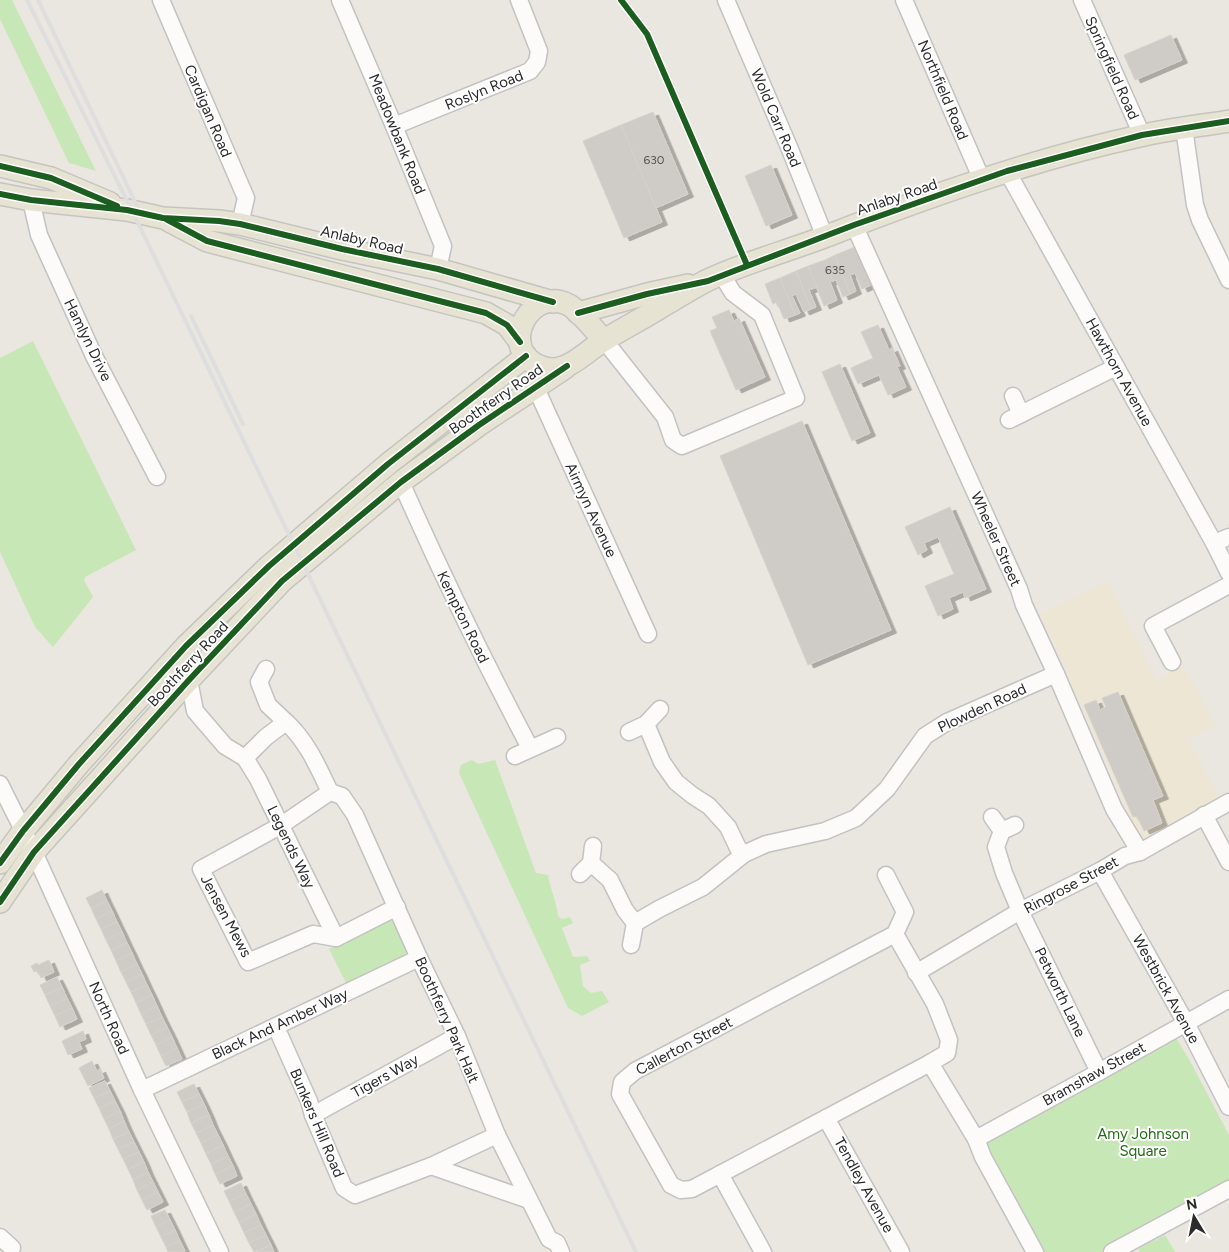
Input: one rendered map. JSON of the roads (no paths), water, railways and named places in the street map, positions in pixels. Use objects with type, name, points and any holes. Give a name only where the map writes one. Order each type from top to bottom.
[{"type":"main road","name":"Anlaby Road","points":[[578,313],[715,278],[854,225],[1007,171],[1142,135],[1229,121]]},
{"type":"main road","name":"Anlaby Road","points":[[0,166],[51,178],[126,210]]},
{"type":"main road","name":"Anlaby Road","points":[[0,194],[31,200],[126,210],[163,218],[240,224],[342,249],[438,269],[553,302]]},
{"type":"main road","name":"Anlaby Road","points":[[163,218],[206,241],[486,313],[508,325],[523,349]]},
{"type":"main road","name":"Anlaby Road","points":[[604,340],[715,278]]},
{"type":"main road","points":[[578,313],[585,323],[587,331],[586,343],[573,362],[553,369],[544,368],[532,362],[523,349],[520,330],[522,321],[528,312],[537,305],[553,302],[569,306],[578,313],[604,340]]},
{"type":"main road","name":"Boothferry Road","points":[[0,902],[34,852],[189,680],[282,581],[401,482],[479,425],[604,340]]},
{"type":"main road","name":"Boothferry Road","points":[[0,863],[79,764],[186,646],[269,566],[523,349]]},
{"type":"street","name":"Cardigan Road","points":[[161,0],[246,198],[240,224]]},
{"type":"street","name":"Meadowbank Road","points":[[340,0],[443,246],[438,269]]},
{"type":"street","name":"Roslyn Road","points":[[394,126],[530,71],[537,62],[538,51],[519,0]]},
{"type":"street","name":"Wold Carr Road","points":[[726,0],[790,147],[824,237]]},
{"type":"street","name":"Northfield Road","points":[[904,0],[982,180]]},
{"type":"street","name":"Springfield Road","points":[[1082,0],[1142,135]]},
{"type":"street","points":[[1184,128],[1195,205],[1200,220],[1229,280]]},
{"type":"street","name":"Hawthorn Avenue","points":[[1007,171],[1116,367],[1222,540],[1229,573]]},
{"type":"street","name":"Hamlyn Drive","points":[[31,200],[39,235],[94,356],[156,477]]},
{"type":"street","name":"Wheeler Street","points":[[854,225],[1056,674],[1114,809],[1140,852]]},
{"type":"street","points":[[604,340],[665,417],[672,440],[682,446],[796,398],[762,315],[715,278]]},
{"type":"street","points":[[1013,396],[1015,417],[1116,367]]},
{"type":"street","name":"Airmyn Avenue","points":[[536,386],[648,634]]},
{"type":"street","name":"Kempton Road","points":[[401,482],[473,637],[523,752],[557,737]]},
{"type":"street","points":[[1172,662],[1154,626],[1229,585]]},
{"type":"street","name":"Boothferry Park Halt","points":[[268,667],[259,682],[268,705],[298,733],[330,792],[342,796],[355,815],[419,958],[457,1036],[497,1135],[549,1239],[557,1244],[561,1252]]},
{"type":"street","name":"Plowden Road","points":[[635,924],[659,909],[703,887],[744,854],[766,844],[825,832],[856,818],[887,789],[925,736],[947,722],[1056,674]]},
{"type":"street","points":[[189,680],[195,710],[225,746],[246,758],[266,737],[286,722]]},
{"type":"street","points":[[166,706],[195,710]]},
{"type":"street","points":[[629,732],[646,724],[660,709]]},
{"type":"street","points":[[646,724],[662,762],[676,782],[709,806],[728,827],[738,848],[744,854]]},
{"type":"street","name":"Legends Way","points":[[246,758],[336,938]]},
{"type":"street","name":"North Road","points":[[0,784],[34,852],[142,1090],[220,1252]]},
{"type":"street","points":[[280,826],[330,792]]},
{"type":"street","name":"Ringrose Street","points":[[916,973],[1020,911],[1100,871],[1125,856],[1140,852],[1229,802]]},
{"type":"street","points":[[1204,815],[1229,862]]},
{"type":"street","name":"Petworth Lane","points":[[992,817],[1008,828],[996,847],[1004,873],[1020,911],[1099,1072]]},
{"type":"street","name":"Jensen Mews","points":[[280,826],[201,869],[248,962],[313,934],[336,938]]},
{"type":"street","points":[[594,846],[585,869],[610,880],[625,910],[635,924],[631,945]]},
{"type":"street","name":"Westbrick Avenue","points":[[1100,871],[1186,1023],[1229,1107]]},
{"type":"street","points":[[886,875],[905,912],[896,934],[916,973]]},
{"type":"street","points":[[336,938],[397,907]]},
{"type":"street","name":"Callerton Street","points":[[896,934],[635,1071],[622,1082],[620,1094],[671,1185],[682,1190],[692,1189],[947,1053],[949,1040],[935,1004],[916,973]]},
{"type":"street","name":"Black And Amber Way","points":[[142,1090],[419,958]]},
{"type":"street","name":"Bramshaw Street","points":[[976,1139],[1229,999]]},
{"type":"street","name":"Bunkers Hill Road","points":[[276,1027],[309,1101],[313,1115],[344,1188],[355,1195],[431,1166],[497,1135]]},
{"type":"street","name":"Tigers Way","points":[[313,1115],[457,1036]]},
{"type":"street","points":[[930,1063],[976,1139],[983,1157],[1035,1252]]},
{"type":"street","name":"Tendley Avenue","points":[[826,1118],[902,1252]]},
{"type":"street","points":[[431,1166],[529,1200]]},
{"type":"street","points":[[720,1174],[763,1252]]},
{"type":"street","points":[[1112,1252],[1229,1189]]},
{"type":"railway","points":[[27,0],[141,229],[636,1252]]},
{"type":"railway","points":[[38,0],[139,210]]},
{"type":"railway","points":[[191,316],[243,424]]},
{"type":"park label","name":"Amy Johnson Square","points":[[1143,1142]]}]
